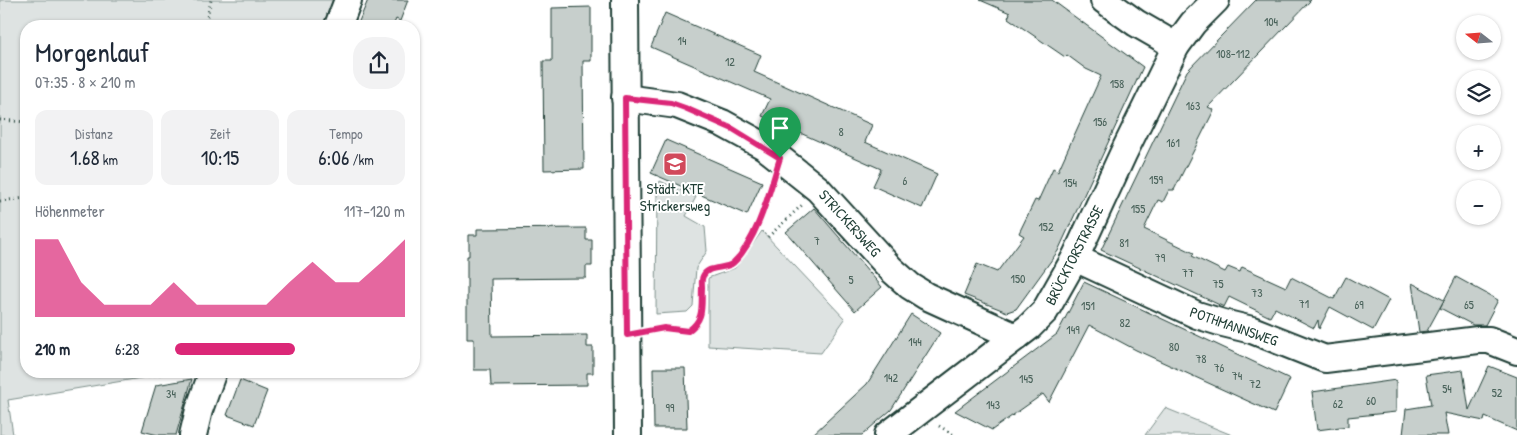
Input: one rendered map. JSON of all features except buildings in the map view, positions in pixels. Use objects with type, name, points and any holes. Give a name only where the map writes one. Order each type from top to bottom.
[{"type":"street","points":[[340,20],[348,0]]},
{"type":"street","points":[[625,0],[628,435]]},
{"type":"street","points":[[1104,0],[1176,46]]},
{"type":"street","name":"BRÜCKTORSTRASSE","points":[[888,435],[1016,337],[1045,311],[1075,258],[1176,46],[1193,23],[1216,0]]},
{"type":"street","name":"STRICKERSWEG","points":[[625,98],[671,103],[733,129],[780,158],[818,189],[891,269],[910,286],[926,296],[1016,337]]},
{"type":"street","name":"POTHMANNSWEG","points":[[1075,258],[1197,315],[1252,330],[1326,359],[1478,340],[1489,340],[1517,351]]},
{"type":"street","points":[[193,435],[199,410],[210,378]]},
{"type":"path","points":[[206,20],[211,0]]},
{"type":"path","points":[[0,120],[20,122]]},
{"type":"path","points":[[627,335],[664,328],[688,331],[698,324],[701,317],[702,277],[707,270],[732,264],[742,252],[755,228],[780,158]]},
{"type":"path","points":[[768,237],[818,189]]},
{"type":"path","points":[[0,201],[20,199]]},
{"type":"shaded area","points":[[0,0],[347,0],[339,20],[20,20],[20,378],[141,378],[8,400],[13,435],[0,435]]},
{"type":"shaded area","points":[[660,181],[696,197],[686,216],[705,227],[707,251],[696,268],[693,306],[687,312],[656,314],[657,190]]},
{"type":"shaded area","points":[[762,231],[845,319],[821,353],[708,346],[708,278],[735,268]]},
{"type":"shaded area","points":[[1165,408],[1232,435],[1145,435]]},
{"type":"place","name":"Städt. KTE Strickersweg","points":[[675,164]]},
{"type":"route","points":[[625,98],[671,103],[685,108],[722,123],[764,146],[780,158],[755,228],[742,252],[732,264],[707,270],[702,277],[701,317],[698,324],[688,331],[664,328],[627,335],[625,98]]}]
